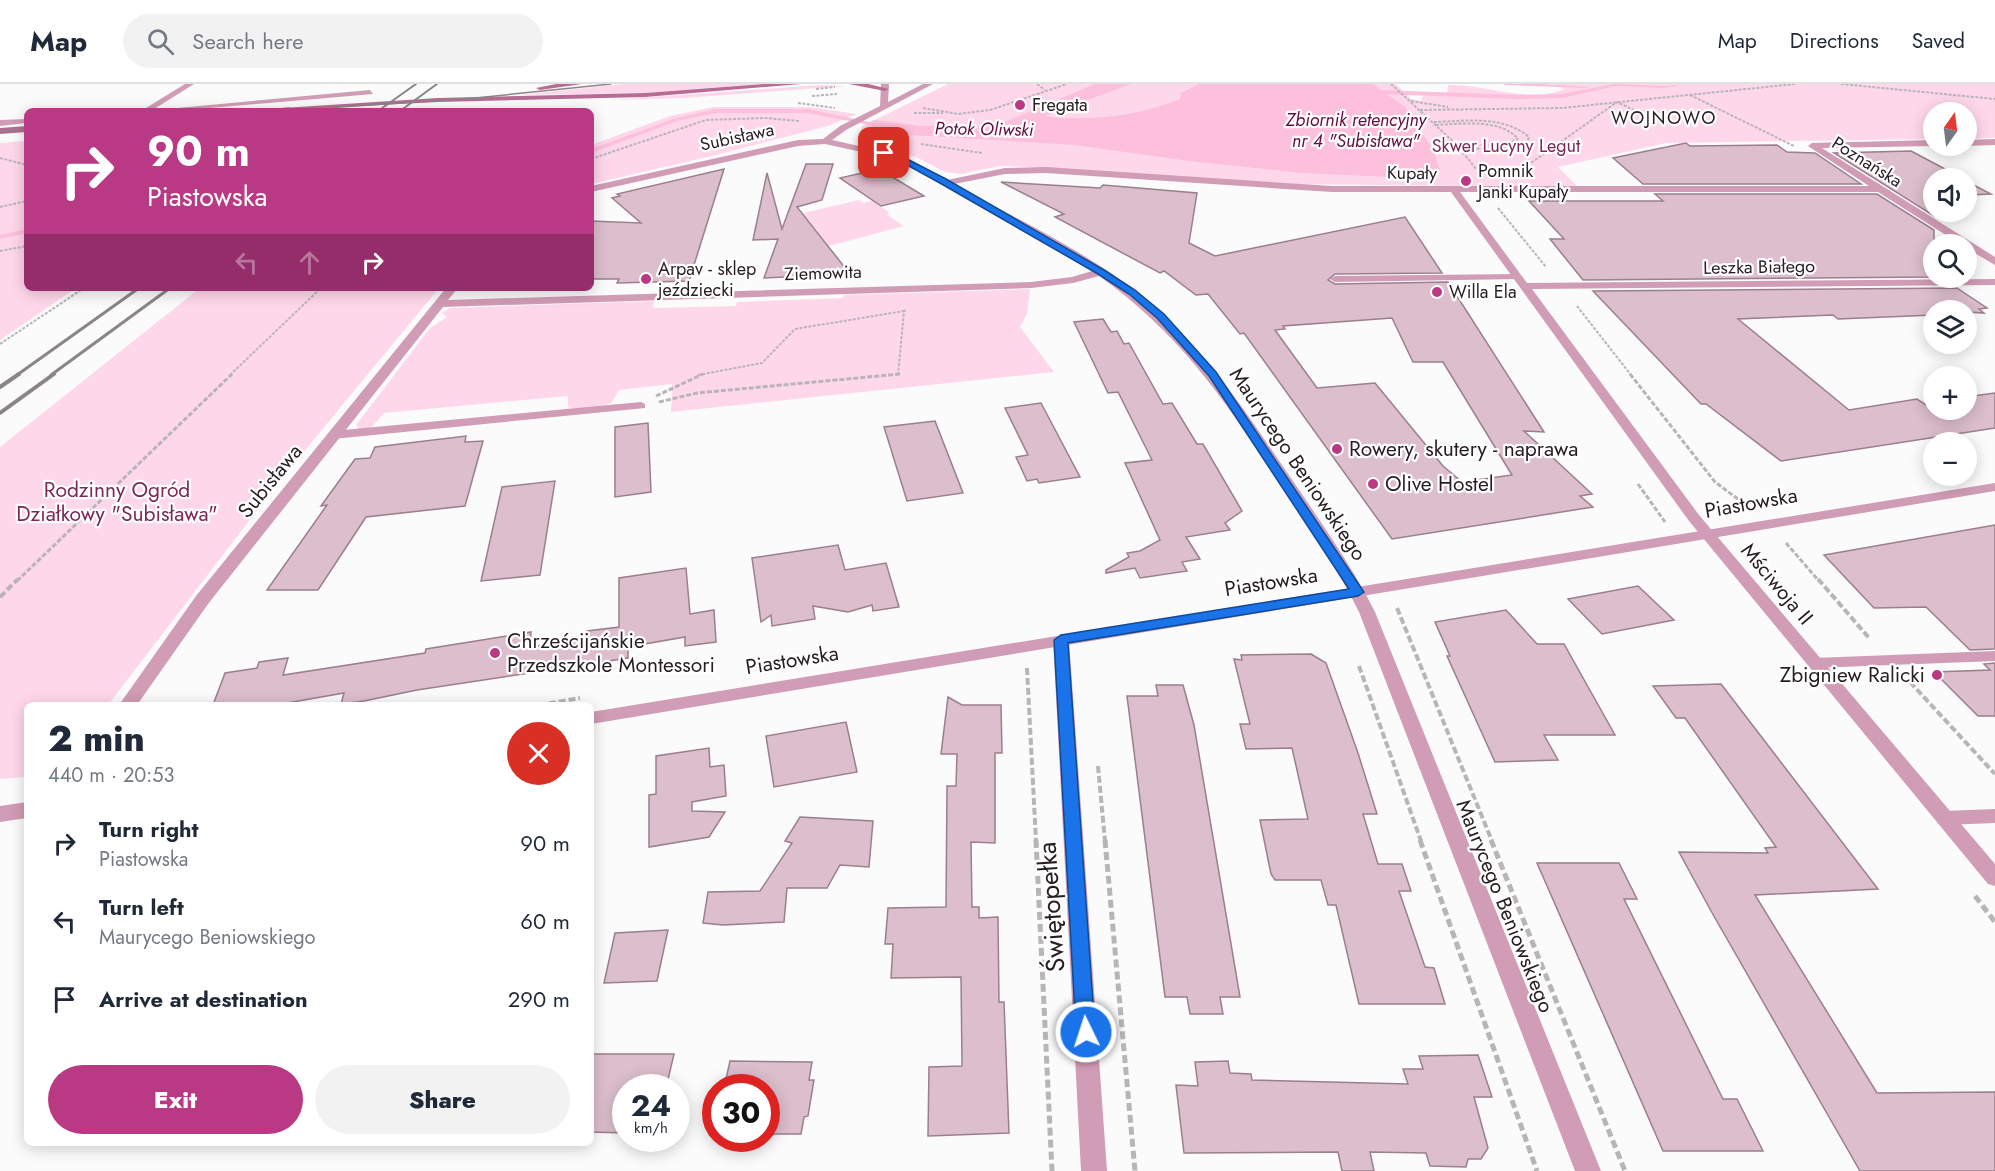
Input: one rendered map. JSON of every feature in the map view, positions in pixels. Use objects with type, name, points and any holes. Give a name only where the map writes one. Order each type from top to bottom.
[{"type":"main road","points":[[310,108],[438,99],[578,84]]},
{"type":"main road","points":[[438,99],[615,97],[797,84]]},
{"type":"main road","points":[[853,84],[885,87]]},
{"type":"main road","points":[[0,131],[24,129]]},
{"type":"street","points":[[152,108],[190,84]]},
{"type":"street","name":"Subisława","points":[[594,188],[798,143],[825,141],[851,124],[928,84]]},
{"type":"street","points":[[884,106],[885,87]]},
{"type":"street","points":[[0,123],[24,121]]},
{"type":"street","name":"Maurycego Beniowskiego","points":[[825,141],[901,158],[1101,272],[1132,292],[1160,316],[1205,363],[1358,592],[1588,1171]]},
{"type":"street","points":[[1977,142],[1995,142]]},
{"type":"street","name":"Poznańska","points":[[1923,143],[1812,146],[1995,262]]},
{"type":"street","name":"Kupały","points":[[946,183],[1005,171],[1046,170],[1332,189],[1879,189]]},
{"type":"street","name":"Mściwoja II","points":[[1454,190],[1708,535],[1995,878]]},
{"type":"street","name":"Ziemowita","points":[[437,304],[1031,285],[1101,272]]},
{"type":"street","name":"Leszka Białego","points":[[1521,282],[1562,286],[1995,282]]},
{"type":"street","name":"Subisława","points":[[130,702],[202,600],[449,291]]},
{"type":"street","name":"Piastowska","points":[[594,718],[1995,487]]},
{"type":"street","name":"Świętopełka","points":[[1061,640],[1094,1171]]},
{"type":"street","points":[[0,814],[24,810]]},
{"type":"lane","points":[[182,108],[370,92]]},
{"type":"lane","points":[[1335,279],[1521,282]]},
{"type":"lane","points":[[333,435],[641,406]]},
{"type":"lane","points":[[1814,663],[1995,656]]},
{"type":"lane","points":[[1944,818],[1995,816]]},
{"type":"path","points":[[1036,84],[1045,91]]},
{"type":"path","points":[[921,108],[958,114],[976,112],[1002,107],[1067,84]]},
{"type":"path","points":[[1391,84],[1458,145],[1480,173]]},
{"type":"path","points":[[1420,110],[1562,108],[1795,84]]},
{"type":"path","points":[[1841,84],[1995,99]]},
{"type":"path","points":[[1689,95],[1809,154],[1827,157]]},
{"type":"path","points":[[789,101],[838,109]]},
{"type":"path","points":[[1410,101],[1460,109]]},
{"type":"path","points":[[1617,102],[1634,110]]},
{"type":"path","points":[[1519,171],[1617,102]]},
{"type":"path","points":[[594,158],[618,152],[676,128],[714,118],[775,118],[807,122]]},
{"type":"path","points":[[1432,122],[1501,124],[1523,131],[1529,137],[1527,143],[1508,148],[1460,149]]},
{"type":"path","points":[[1436,125],[1489,126],[1511,131],[1518,139],[1504,145],[1458,145]]},
{"type":"path","points":[[0,158],[24,164]]},
{"type":"path","points":[[1495,190],[1499,195],[1495,204],[1715,482],[1751,510]]},
{"type":"path","points":[[0,207],[24,202]]},
{"type":"path","points":[[0,251],[24,247]]},
{"type":"path","points":[[0,344],[80,291]]},
{"type":"path","points":[[0,597],[318,291]]},
{"type":"path","points":[[641,406],[677,382],[700,373],[729,366],[762,363],[795,329],[904,311],[914,306]]},
{"type":"path","points":[[641,406],[697,393],[900,375],[904,311]]},
{"type":"path","points":[[1396,607],[1625,1171]]},
{"type":"path","points":[[1358,662],[1537,1171]]},
{"type":"path","points":[[1027,668],[1052,1171]]},
{"type":"path","points":[[1096,753],[1135,1171]]},
{"type":"green space","points":[[622,84],[762,84],[643,93],[519,95]]},
{"type":"green space","name":"Skwer Lucyny Legut","points":[[948,84],[1396,84],[1411,99],[1422,101],[1421,98],[1425,95],[1447,96],[1448,85],[1537,95],[1564,89],[1555,84],[1995,84],[1995,138],[1977,139],[1977,102],[1923,102],[1923,139],[1666,143],[1558,167],[1578,187],[1287,184],[1000,166],[961,174],[945,172],[916,157],[869,144],[859,137],[862,126]]},
{"type":"green space","points":[[821,85],[845,86],[684,98],[610,100]]},
{"type":"green space","points":[[713,107],[810,107],[857,114],[828,126],[594,183],[594,144],[670,116]]},
{"type":"green space","points":[[24,141],[24,291],[72,291],[0,340],[0,143]]},
{"type":"green space","points":[[877,199],[874,202],[889,212],[887,215],[904,226],[829,246],[803,213],[859,200],[864,203]]},
{"type":"green space","points":[[1030,289],[1027,314],[1020,327],[1054,372],[671,412],[672,384],[619,390],[611,403],[589,409],[568,407],[568,396],[384,413],[370,429],[359,430],[356,425],[430,328],[447,317],[442,313],[450,308],[654,301],[653,308],[736,306],[737,302],[843,298],[844,295]]},
{"type":"green space","name":"Rodzinny Ogród Działkowy \"Subisława\"","points":[[196,291],[437,291],[278,483],[110,702],[24,702],[24,777],[0,779],[0,447]]},
{"type":"water","name":"Zbiornik retencyjny nr 4 \"Subisława\"","points":[[1095,84],[1131,84],[1044,116],[1095,118],[1148,110],[1180,99],[1181,93],[1199,84],[1373,84],[1405,107],[1434,151],[1440,171],[1413,178],[1302,173],[1189,161],[1075,145],[912,135],[884,131],[866,124],[874,120],[920,126],[998,125]]},
{"type":"building","points":[[1686,143],[1690,146],[1777,145],[1787,152],[1815,153],[1861,184],[1643,184],[1613,158]]},
{"type":"building","points":[[1911,151],[1943,168],[1923,168],[1923,209],[1834,153]]},
{"type":"building","points":[[806,164],[833,164],[822,200],[797,207],[850,274],[764,278],[778,239],[753,240],[767,173],[782,229]]},
{"type":"building","points":[[724,169],[689,281],[617,283],[619,279],[594,279],[594,221],[641,223],[612,198],[620,196],[617,194]]},
{"type":"building","points":[[879,169],[924,196],[881,206],[840,178]]},
{"type":"building","points":[[1001,182],[1100,188],[1103,185],[1197,193],[1189,243],[1215,256],[1405,217],[1442,273],[1335,274],[1328,280],[1335,284],[1448,282],[1544,432],[1524,431],[1592,494],[1580,496],[1593,507],[1392,539],[1244,333],[1240,334],[1208,294],[1196,295],[1164,271],[1160,273],[1055,217],[1064,214]],"holes":[[[1392,318],[1413,362],[1443,362],[1512,475],[1462,482],[1443,466],[1375,383],[1317,388],[1275,330],[1285,329],[1283,326]]]},
{"type":"building","points":[[1977,187],[1991,194],[1977,195]]},
{"type":"building","points":[[1655,194],[1877,194],[1934,230],[1934,234],[1923,234],[1923,277],[1583,280],[1550,239],[1564,239],[1529,201],[1663,201]]},
{"type":"building","points":[[1957,288],[1975,300],[1923,300],[1923,315],[1838,319],[1833,315],[1738,319],[1849,410],[1917,399],[1923,403],[1923,420],[1977,420],[1977,395],[1995,393],[1995,428],[1969,432],[1923,432],[1923,439],[1781,461],[1706,404],[1701,404],[1593,291]]},
{"type":"building","points":[[1977,301],[1987,308],[1979,309],[1984,313],[1977,313]]},
{"type":"building","points":[[1103,319],[1111,332],[1117,331],[1124,344],[1129,343],[1163,404],[1172,403],[1197,444],[1203,444],[1242,511],[1225,523],[1230,530],[1186,537],[1200,559],[1182,562],[1187,571],[1140,578],[1135,568],[1106,573],[1106,570],[1129,557],[1127,553],[1140,551],[1160,540],[1125,463],[1152,460],[1118,392],[1108,393],[1074,322]]},
{"type":"building","points":[[1041,403],[1080,477],[1039,483],[1037,479],[1027,481],[1016,457],[1028,455],[1005,408]]},
{"type":"building","points":[[935,421],[963,493],[907,501],[884,427]]},
{"type":"building","points":[[648,423],[651,492],[615,497],[615,427]]},
{"type":"building","points":[[466,436],[465,442],[483,441],[465,506],[366,517],[318,590],[267,590],[327,505],[321,506],[355,459],[370,458],[375,447]]},
{"type":"building","points":[[555,481],[540,575],[481,581],[502,487]]},
{"type":"building","points":[[1995,525],[1995,649],[1970,650],[1926,607],[1874,608],[1824,555]]},
{"type":"building","points":[[838,545],[845,570],[886,563],[899,607],[873,611],[872,605],[848,612],[813,606],[815,619],[772,626],[771,615],[761,622],[752,558]]},
{"type":"building","points":[[686,568],[690,614],[714,610],[716,642],[685,646],[685,637],[628,647],[628,658],[417,690],[356,702],[342,702],[344,693],[293,702],[214,702],[225,673],[257,668],[259,662],[288,658],[283,675],[425,653],[426,649],[531,632],[530,647],[586,639],[587,631],[619,627],[619,578]]},
{"type":"building","points":[[1638,586],[1674,620],[1602,634],[1568,599]]},
{"type":"building","points":[[1506,610],[1537,644],[1564,644],[1615,735],[1544,735],[1558,760],[1495,762],[1447,656],[1450,656],[1435,622]]},
{"type":"building","points":[[1311,654],[1326,663],[1358,753],[1377,814],[1363,814],[1378,864],[1402,864],[1411,891],[1399,891],[1425,967],[1434,968],[1445,1004],[1359,1004],[1336,905],[1328,905],[1321,880],[1275,880],[1271,874],[1260,820],[1308,819],[1292,748],[1246,749],[1240,724],[1250,724],[1234,659],[1242,660],[1241,655]]},
{"type":"building","points":[[1995,663],[1995,716],[1978,716],[1934,672],[1990,670],[1984,664]]},
{"type":"building","points":[[1721,684],[1878,889],[1755,895],[1877,1093],[1995,1092],[1995,1171],[1860,1171],[1711,911],[1679,852],[1768,853],[1765,848],[1776,847],[1685,718],[1676,718],[1653,686]]},
{"type":"building","points":[[1156,685],[1183,685],[1194,725],[1240,997],[1220,997],[1223,1014],[1190,1014],[1187,997],[1165,997],[1127,696],[1158,696]]},
{"type":"building","points":[[948,697],[962,705],[1001,705],[1002,753],[995,753],[995,843],[971,842],[972,907],[979,907],[979,918],[998,917],[999,1002],[1004,1002],[1009,1133],[928,1136],[929,1067],[962,1066],[961,977],[891,978],[893,944],[885,944],[888,908],[946,907],[947,786],[956,786],[957,754],[941,754]]},
{"type":"building","points":[[846,722],[857,772],[774,787],[766,736]]},
{"type":"building","points":[[709,748],[710,767],[724,765],[726,796],[692,802],[692,811],[725,812],[709,837],[649,847],[649,795],[656,794],[656,756]]},
{"type":"building","points":[[800,817],[873,821],[869,867],[840,865],[827,888],[787,888],[784,922],[723,925],[703,923],[708,892],[760,891],[792,843],[785,841]]},
{"type":"building","points":[[1537,863],[1619,863],[1637,899],[1624,899],[1723,1099],[1737,1099],[1763,1151],[1663,1151]]},
{"type":"building","points":[[668,930],[657,981],[604,983],[615,933]]},
{"type":"building","points":[[594,1054],[674,1054],[669,1074],[612,1074],[612,1133],[594,1132]]},
{"type":"building","points":[[1478,1055],[1492,1097],[1474,1097],[1488,1148],[1481,1159],[1468,1159],[1466,1167],[1430,1166],[1426,1153],[1370,1152],[1374,1171],[1342,1171],[1338,1152],[1184,1153],[1176,1085],[1198,1086],[1195,1062],[1228,1061],[1230,1073],[1251,1074],[1252,1080],[1408,1084],[1403,1069],[1423,1069],[1419,1056]]},
{"type":"building","points":[[730,1061],[812,1062],[809,1080],[814,1080],[808,1116],[804,1117],[801,1134],[780,1134],[780,1074],[727,1074]]},
{"type":"waterway","name":"Potok Oliwski","points":[[1505,84],[1586,87]]},
{"type":"waterway","name":"Potok Oliwski","points":[[1377,92],[1520,97],[1562,96],[1616,85],[1664,87],[1682,84]]},
{"type":"waterway","name":"Potok Oliwski","points":[[594,150],[675,120],[715,111],[808,111],[880,125]]},
{"type":"waterway","name":"Potok Oliwski","points":[[0,237],[24,232]]},
{"type":"tram line","points":[[326,108],[475,98],[611,84]]},
{"type":"tram line","points":[[0,132],[24,130]]},
{"type":"railway","points":[[382,108],[416,84]]},
{"type":"railway","points":[[404,108],[437,84]]},
{"type":"railway","points":[[17,375],[135,291]]},
{"type":"railway","points":[[51,375],[166,291]]},
{"type":"railway","points":[[0,387],[19,374]]},
{"type":"railway","points":[[0,413],[54,374]]},
{"type":"place","name":"Fregata","points":[[1020,105]]},
{"type":"place","name":"Pomnik Janki Kupały","points":[[1466,181]]},
{"type":"place","name":"Arpav - sklep jeździecki","points":[[646,279]]},
{"type":"place","name":"Willa Ela","points":[[1437,292]]},
{"type":"place","name":"Rowery, skutery - naprawa","points":[[1337,449]]},
{"type":"place","name":"Olive Hostel","points":[[1373,484]]},
{"type":"place","name":"Chrześcijańskie Przedszkole Montessori","points":[[495,653]]},
{"type":"place","name":"Zbigniew Ralicki","points":[[1937,675]]},
{"type":"district","name":"WOJNOWO","points":[[1664,118]]},
{"type":"route","points":[[884,153],[901,158],[943,181],[1101,272],[1132,292],[1160,316],[1213,374],[1358,592],[1061,640],[1086,1032]]}]
